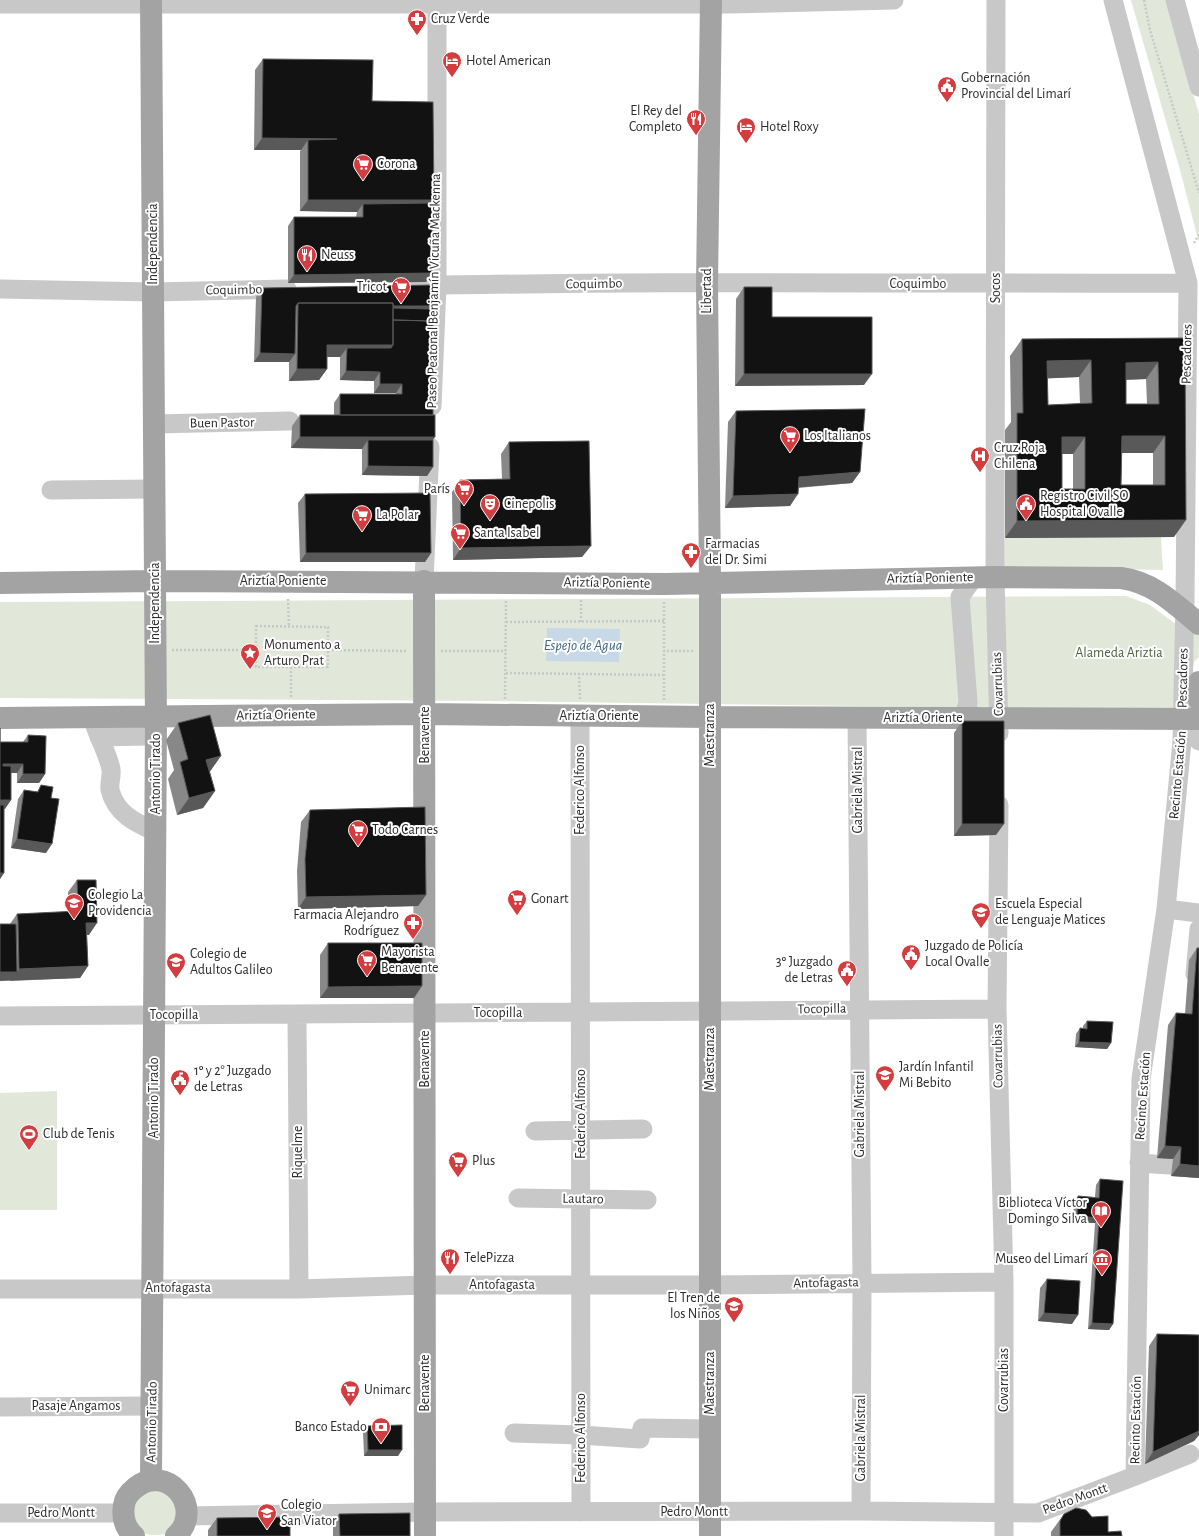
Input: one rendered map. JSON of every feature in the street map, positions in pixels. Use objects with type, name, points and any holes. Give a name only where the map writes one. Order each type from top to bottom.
[{"type":"main road","name":"Independencia","points":[[151,2],[156,721]]},
{"type":"main road","name":"Libertad","points":[[710,582],[707,283],[711,2]]},
{"type":"main road","name":"Ariztía Poniente","points":[[0,583],[155,581],[424,581],[665,584],[974,577],[1130,579],[1155,589],[1192,618]]},
{"type":"main road","name":"Benavente","points":[[424,581],[425,1536]]},
{"type":"main road","name":"Maestranza","points":[[710,582],[710,1536]]},
{"type":"main road","points":[[1199,682],[1199,700]]},
{"type":"main road","name":"Ariztía Oriente","points":[[0,718],[95,727],[156,721],[291,715],[425,714],[664,717],[1191,719]]},
{"type":"main road","name":"Antonio Tirado","points":[[151,1480],[156,721]]},
{"type":"main road","points":[[134,1536],[125,1523],[123,1513],[125,1502],[131,1492],[140,1484],[151,1480],[170,1484],[178,1489],[183,1497],[187,1506],[187,1516],[184,1526],[176,1536]]},
{"type":"street","points":[[0,4],[151,2],[711,2],[894,0]]},
{"type":"street","name":"Socos","points":[[995,577],[996,0]]},
{"type":"street","name":"Pescadores","points":[[1113,0],[1188,283],[1192,618],[1191,719]]},
{"type":"street","points":[[1175,0],[1199,87]]},
{"type":"street","name":"Paseo Peatonal Benjamín Vicuña Mackenna","points":[[424,581],[437,286],[437,2]]},
{"type":"street","name":"Coquimbo","points":[[390,287],[707,283],[1188,283]]},
{"type":"street","name":"Coquimbo","points":[[0,289],[153,292],[303,288]]},
{"type":"street","name":"Buen Pastor","points":[[154,424],[290,421]]},
{"type":"street","points":[[51,490],[155,489]]},
{"type":"street","points":[[974,577],[960,597],[968,702],[966,709],[976,718]]},
{"type":"street","name":"Covarrubias","points":[[995,577],[1000,718],[999,749]]},
{"type":"street","name":"Federico Alfonso","points":[[580,716],[581,1512]]},
{"type":"street","name":"Gabriela Mistral","points":[[857,718],[862,1283],[860,1510]]},
{"type":"street","points":[[1191,719],[1199,741]]},
{"type":"street","name":"Recinto Estación","points":[[1135,1476],[1141,1079],[1166,909],[1182,741],[1191,719]]},
{"type":"street","points":[[95,727],[111,770],[110,789],[114,802],[124,814],[134,822],[156,832]]},
{"type":"street","name":"Covarrubias","points":[[999,788],[997,1008],[1004,1282],[1004,1536]]},
{"type":"street","points":[[1166,909],[1199,913]]},
{"type":"street","points":[[1194,991],[1199,929]]},
{"type":"street","name":"Tocopilla","points":[[0,1016],[580,1013],[710,1010],[997,1008]]},
{"type":"street","name":"Riquelme","points":[[297,1014],[299,1289]]},
{"type":"street","points":[[534,1131],[643,1129]]},
{"type":"street","points":[[1139,1163],[1199,1166]]},
{"type":"street","name":"Lautaro","points":[[518,1198],[647,1200]]},
{"type":"street","name":"Antofagasta","points":[[0,1289],[299,1289],[425,1285],[710,1285],[1004,1282]]},
{"type":"street","name":"Pasaje Angamos","points":[[0,1407],[152,1406]]},
{"type":"street","points":[[514,1433],[640,1439],[642,1428],[710,1429]]},
{"type":"street","name":"Pedro Montt","points":[[187,1516],[425,1512],[710,1512],[860,1510],[1038,1513],[1190,1454]]},
{"type":"street","name":"Pedro Montt","points":[[0,1513],[123,1513]]},
{"type":"path","points":[[1144,0],[1150,30],[1199,194]]},
{"type":"path","points":[[287,581],[289,626]]},
{"type":"path","points":[[505,715],[506,582]]},
{"type":"path","points":[[664,717],[663,651],[665,584]]},
{"type":"path","points":[[506,622],[664,622]]},
{"type":"path","points":[[256,626],[328,627],[328,667],[256,667],[256,650],[256,626]]},
{"type":"path","points":[[156,650],[256,650]]},
{"type":"path","points":[[328,650],[506,651]]},
{"type":"path","points":[[663,651],[711,652]]},
{"type":"path","points":[[291,667],[291,715]]},
{"type":"path","points":[[506,673],[663,675]]},
{"type":"path","points":[[579,674],[580,716]]},
{"type":"green space","points":[[1131,0],[1166,0],[1199,114],[1199,243],[1180,170]]},
{"type":"green space","points":[[1161,537],[1163,570],[1004,567],[1005,538]]},
{"type":"green space","name":"Alameda Ariztia","points":[[1126,596],[1150,605],[1177,625],[1174,708],[1017,708],[486,701],[0,698],[0,602]]},
{"type":"green space","points":[[1186,625],[1199,635],[1199,657],[1194,662],[1191,683]]},
{"type":"green space","name":"Club de Tenis","points":[[57,1091],[57,1210],[0,1210],[0,1093]]},
{"type":"green space","points":[[163,1489],[179,1511],[166,1534],[152,1535],[144,1533],[137,1529],[134,1525],[132,1518],[132,1505],[144,1491]]},
{"type":"water","name":"Espejo de Agua","points":[[547,628],[620,629],[619,662],[546,661]]},
{"type":"building","points":[[263,59],[373,60],[372,101],[433,102],[434,200],[308,200],[308,140],[337,139],[262,138]]},
{"type":"building","points":[[432,203],[432,273],[294,275],[294,217],[363,217],[363,204]]},
{"type":"building","points":[[432,285],[433,306],[393,306],[393,303],[298,303],[296,306],[295,354],[260,353],[262,288]]},
{"type":"building","points":[[744,287],[772,287],[772,317],[872,317],[872,374],[744,374]]},
{"type":"building","points":[[298,303],[393,303],[393,345],[327,345],[327,369],[297,369]]},
{"type":"building","points":[[393,308],[431,309],[431,321],[393,320]]},
{"type":"building","points":[[393,320],[433,321],[433,415],[340,415],[340,394],[402,394],[402,384],[380,384],[380,372],[346,371],[347,348],[391,348],[393,345]]},
{"type":"building","points":[[1185,338],[1186,520],[1017,521],[1017,413],[1023,413],[1022,339]],"holes":[[[1091,360],[1092,403],[1048,405],[1047,361]],[[1158,362],[1159,404],[1126,404],[1126,363]],[[1122,436],[1165,436],[1165,485],[1121,485]],[[1062,437],[1085,437],[1085,489],[1062,489]]]},
{"type":"building","name":"Los Italianos","points":[[865,409],[860,472],[799,477],[798,494],[733,496],[736,411]]},
{"type":"building","points":[[300,415],[435,415],[435,437],[300,437]]},
{"type":"building","points":[[368,440],[433,440],[433,467],[368,466]]},
{"type":"building","points":[[589,441],[591,546],[461,548],[460,480],[510,479],[509,442]]},
{"type":"building","name":"La Polar","points":[[430,493],[431,553],[306,553],[305,494]]},
{"type":"building","points":[[210,715],[221,756],[206,760],[215,791],[189,798],[180,762],[188,759],[178,723]]},
{"type":"building","points":[[962,721],[1004,721],[1004,824],[962,824]]},
{"type":"building","points":[[28,735],[46,736],[45,774],[23,774],[23,764],[3,764],[3,766],[11,766],[11,800],[0,800],[0,742],[28,742]]},
{"type":"building","points":[[41,785],[53,787],[51,798],[59,799],[52,844],[17,839],[24,790],[38,792]]},
{"type":"building","points":[[0,805],[4,805],[4,873],[0,873]]},
{"type":"building","name":"Todo Carnes","points":[[425,807],[426,895],[306,897],[305,859],[310,810]]},
{"type":"building","points":[[77,880],[96,880],[97,923],[86,923],[88,966],[19,969],[17,914],[78,911]]},
{"type":"building","points":[[0,924],[16,924],[17,972],[0,972]]},
{"type":"building","name":"Mayorista Benavente","points":[[328,943],[422,943],[422,986],[328,987]]},
{"type":"building","points":[[1197,948],[1199,948],[1199,1166],[1180,1164],[1181,1147],[1165,1146],[1176,1013],[1192,1014]]},
{"type":"building","points":[[1087,1021],[1113,1022],[1111,1043],[1079,1042],[1080,1028],[1087,1029]]},
{"type":"building","name":"Museo del Limarí","points":[[1100,1179],[1123,1181],[1113,1324],[1092,1323],[1099,1218],[1077,1216],[1078,1196],[1099,1198]]},
{"type":"building","points":[[1047,1279],[1080,1281],[1078,1315],[1044,1313]]},
{"type":"building","points":[[1157,1334],[1199,1335],[1199,1431],[1153,1452]]},
{"type":"building","name":"Banco Estado","points":[[402,1425],[402,1450],[368,1450],[367,1426]]},
{"type":"building","points":[[1076,1508],[1086,1510],[1092,1517],[1108,1516],[1108,1532],[1121,1531],[1122,1536],[1060,1536],[1060,1521],[1064,1514]]},
{"type":"building","points":[[410,1513],[410,1536],[340,1536],[339,1514]]},
{"type":"building","points":[[290,1517],[290,1536],[217,1536],[217,1518]]},
{"type":"place","name":"Cruz Verde","points":[[417,36]]},
{"type":"place","name":"Hotel American","points":[[452,78]]},
{"type":"place","name":"Gobernación Provincial del Limarí","points":[[947,103]]},
{"type":"place","name":"El Rey del Completo","points":[[696,136]]},
{"type":"place","name":"Hotel Roxy","points":[[746,144]]},
{"type":"place","name":"Corona","points":[[363,181]]},
{"type":"place","name":"Neuss","points":[[307,272]]},
{"type":"place","name":"Tricot","points":[[401,304]]},
{"type":"place","name":"Los Italianos","points":[[790,453]]},
{"type":"place","name":"Cruz Roja Chilena","points":[[980,473]]},
{"type":"place","name":"París","points":[[464,506]]},
{"type":"place","name":"Cinepolis","points":[[490,521]]},
{"type":"place","name":"Registro Civil SO Hospital Ovalle","points":[[1026,521]]},
{"type":"place","name":"La Polar","points":[[362,532]]},
{"type":"place","name":"Santa Isabel","points":[[460,550]]},
{"type":"place","name":"Farmacias del Dr. Simi","points":[[691,569]]},
{"type":"place","name":"Monumento a Arturo Prat","points":[[250,670]]},
{"type":"place","name":"Todo Carnes","points":[[358,847]]},
{"type":"place","name":"Gonart","points":[[517,916]]},
{"type":"place","name":"Colegio La Providencia","points":[[74,920]]},
{"type":"place","name":"Escuela Especial de Lenguaje Matices","points":[[981,929]]},
{"type":"place","name":"Farmacia Alejandro Rodríguez","points":[[413,940]]},
{"type":"place","name":"Juzgado de Policía Local Ovalle","points":[[911,971]]},
{"type":"place","name":"Mayorista Benavente","points":[[367,977]]},
{"type":"place","name":"Colegio de Adultos Galileo","points":[[176,979]]},
{"type":"place","name":"3º Juzgado de Letras","points":[[847,987]]},
{"type":"place","name":"Jardín Infantil Mi Bebito","points":[[885,1092]]},
{"type":"place","name":"1º y 2° Juzgado de Letras","points":[[180,1096]]},
{"type":"place","name":"Club de Tenis","points":[[29,1151]]},
{"type":"place","name":"Plus","points":[[458,1178]]},
{"type":"place","name":"Biblioteca Víctor Domingo Silva","points":[[1101,1228]]},
{"type":"place","name":"TelePizza","points":[[450,1275]]},
{"type":"place","name":"Museo del Limarí","points":[[1102,1276]]},
{"type":"place","name":"El Tren de los Niños","points":[[734,1323]]},
{"type":"place","name":"Unimarc","points":[[350,1407]]},
{"type":"place","name":"Banco Estado","points":[[381,1444]]},
{"type":"place","name":"Colegio San Viator","points":[[267,1530]]}]
